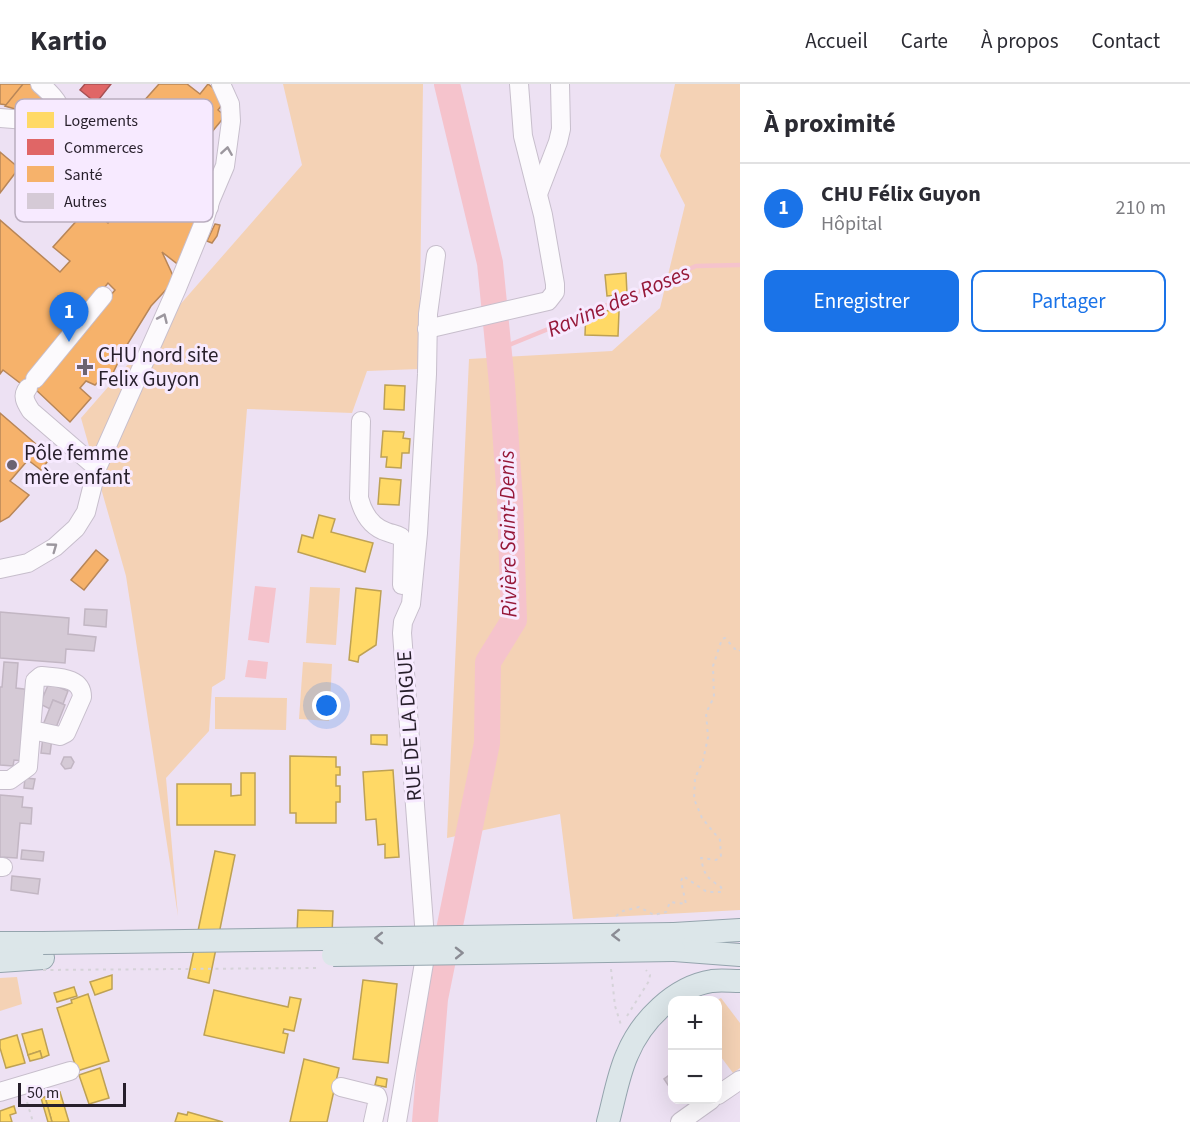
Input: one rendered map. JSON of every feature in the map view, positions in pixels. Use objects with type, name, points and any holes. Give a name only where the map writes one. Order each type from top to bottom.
[{"type":"main road","points":[[674,942],[740,932]]},
{"type":"main road","points":[[674,942],[740,955]]},
{"type":"main road","points":[[0,943],[43,950],[674,942],[740,948]]},
{"type":"main road","points":[[0,961],[43,950]]},
{"type":"main road","points":[[608,1122],[626,1056],[639,1032],[658,1011],[680,993],[711,981],[740,981]]},
{"type":"street","points":[[40,84],[56,99]]},
{"type":"street","points":[[213,197],[225,166],[231,121],[230,104],[221,84]]},
{"type":"street","points":[[431,328],[537,303],[552,297],[555,292],[538,194],[523,136],[519,84]]},
{"type":"street","points":[[538,194],[561,129],[560,84]]},
{"type":"street","points":[[0,118],[15,119]]},
{"type":"street","points":[[0,569],[28,563],[55,547],[76,528],[86,512],[97,468],[177,288],[203,222]]},
{"type":"street","name":"RUE DE LA DIGUE","points":[[397,1122],[426,951],[402,633],[403,622],[411,604],[418,533],[436,255]]},
{"type":"street","points":[[97,468],[31,411],[24,399],[24,392],[103,296]]},
{"type":"street","points":[[361,421],[358,498],[370,522],[378,529],[398,535],[403,542],[401,606],[403,622]]},
{"type":"street","points":[[0,780],[10,780],[28,767],[32,730]]},
{"type":"street","points":[[0,1092],[70,1071]]},
{"type":"street","points":[[722,1092],[740,1080]]},
{"type":"street","points":[[341,1087],[377,1096],[377,1121]]},
{"type":"street","points":[[680,1122],[705,1104]]},
{"type":"path","points":[[611,919],[623,911],[639,907],[654,915],[666,912],[670,902],[686,904],[681,881],[683,876],[707,892],[722,892],[721,887],[707,878],[702,867],[701,858],[716,860],[721,856],[720,840],[702,818],[694,799],[695,778],[705,753],[708,737],[706,713],[714,697],[713,666],[722,639],[725,638],[740,651]]},
{"type":"path","points":[[611,966],[615,1006],[625,1032],[636,1038]]},
{"type":"path","points":[[22,1085],[33,1122]]},
{"type":"shaded area","points":[[283,84],[423,84],[419,369],[367,371],[352,413],[247,409],[225,679],[212,687],[209,731],[166,778],[178,916],[126,576],[81,418],[302,165]]},
{"type":"shaded area","points":[[675,84],[740,84],[740,910],[573,919],[560,814],[447,838],[469,359],[612,351],[660,308],[685,205],[660,156]]},
{"type":"shaded area","points":[[255,586],[276,588],[269,643],[248,640]]},
{"type":"shaded area","points":[[310,587],[340,588],[336,645],[306,643]]},
{"type":"shaded area","points":[[248,660],[268,662],[266,679],[245,677]]},
{"type":"shaded area","points":[[303,662],[332,664],[329,721],[299,719]]},
{"type":"shaded area","points":[[215,697],[287,698],[286,730],[215,729]]},
{"type":"shaded area","points":[[17,977],[22,1004],[0,1011],[0,978]]},
{"type":"shaded area","points":[[722,999],[740,1023],[740,1068],[733,1073],[722,1058]]},
{"type":"building: Logements","points":[[626,273],[627,294],[607,296],[605,275]]},
{"type":"building: Logements","points":[[586,310],[619,311],[618,336],[585,335]]},
{"type":"building: Logements","points":[[385,385],[405,386],[404,410],[384,409]]},
{"type":"building: Logements","points":[[383,431],[404,432],[403,438],[410,439],[409,453],[402,453],[401,468],[386,467],[387,457],[381,457]]},
{"type":"building: Logements","points":[[380,478],[401,480],[399,505],[378,504]]},
{"type":"building: Logements","points":[[319,515],[335,519],[331,532],[373,543],[365,572],[298,552],[302,535],[313,538]]},
{"type":"building: Logements","points":[[356,588],[381,591],[376,645],[359,656],[358,662],[349,660]]},
{"type":"building: Logements","points":[[371,735],[387,735],[387,745],[371,744]]},
{"type":"building: Logements","points":[[290,756],[336,757],[336,767],[340,767],[340,775],[336,775],[336,786],[340,786],[340,802],[336,802],[336,823],[296,823],[296,813],[290,813]]},
{"type":"building: Logements","points":[[393,770],[399,857],[385,858],[385,844],[378,845],[376,819],[366,820],[363,772]]},
{"type":"building: Logements","points":[[241,773],[255,773],[255,825],[177,825],[177,784],[231,784],[231,796],[241,795]]},
{"type":"building: Logements","points":[[215,851],[235,855],[209,983],[188,978]]},
{"type":"building: Logements","points":[[298,910],[333,911],[332,934],[297,933]]},
{"type":"building: Logements","points":[[112,975],[112,989],[95,995],[90,982]]},
{"type":"building: Logements","points":[[363,980],[397,984],[388,1063],[353,1059]]},
{"type":"building: Logements","points":[[74,987],[77,996],[57,1002],[54,993]]},
{"type":"building: Logements","points":[[214,990],[288,1007],[290,997],[301,999],[294,1031],[284,1029],[283,1033],[288,1034],[284,1053],[204,1035]]},
{"type":"building: Logements","points":[[88,994],[109,1061],[77,1071],[57,1008]]},
{"type":"building: Logements","points":[[42,1029],[49,1055],[42,1058],[40,1051],[28,1055],[22,1034]]},
{"type":"building: Logements","points":[[17,1035],[25,1063],[6,1068],[0,1040]]},
{"type":"building: Logements","points":[[40,1051],[42,1058],[30,1061],[28,1055]]},
{"type":"building: Logements","points":[[304,1059],[339,1068],[327,1122],[290,1122]]},
{"type":"building: Logements","points":[[100,1068],[109,1098],[89,1104],[79,1075]]},
{"type":"building: Logements","points":[[377,1077],[387,1079],[386,1087],[375,1085]]},
{"type":"building: Logements","points":[[60,1092],[69,1122],[52,1122],[45,1097]]},
{"type":"building: Logements","points":[[45,1097],[52,1122],[48,1122],[41,1098]]},
{"type":"building: Logements","points":[[14,1106],[16,1113],[10,1115],[12,1122],[0,1122],[0,1111]]},
{"type":"building: Logements","points":[[188,1112],[223,1122],[175,1122],[178,1113],[187,1115]]},
{"type":"building: Commerces","points":[[85,84],[111,84],[99,99],[91,99],[80,90]]},
{"type":"building: Santé","points":[[0,84],[24,84],[7,105],[0,104]]},
{"type":"building: Santé","points":[[23,84],[33,84],[44,99],[15,99],[15,109],[5,106]]},
{"type":"building: Santé","points":[[159,84],[187,84],[200,94],[208,84],[218,92],[222,105],[218,110],[225,116],[213,131],[213,99],[146,99]]},
{"type":"building: Santé","points":[[0,152],[15,165],[15,173],[0,193]]},
{"type":"building: Santé","points":[[0,220],[60,272],[70,261],[53,247],[76,222],[197,222],[199,224],[180,266],[162,252],[175,280],[151,306],[125,348],[111,377],[105,375],[95,385],[86,381],[80,388],[91,398],[70,422],[34,388],[115,290],[108,283],[24,386],[3,370],[0,374]]},
{"type":"building: Santé","points":[[215,224],[220,225],[212,243],[207,241]]},
{"type":"building: Santé","name":"Pôle femme mère enfant","points":[[0,413],[51,457],[41,470],[28,460],[10,481],[29,495],[9,517],[0,522]]},
{"type":"building: Santé","points":[[96,550],[108,560],[84,590],[71,580]]},
{"type":"building: Autres","points":[[85,609],[107,610],[106,627],[84,625]]},
{"type":"building: Autres","points":[[0,612],[69,618],[68,634],[96,637],[94,651],[66,649],[65,663],[0,658]]},
{"type":"building: Autres","points":[[4,662],[18,663],[16,688],[31,690],[24,761],[14,760],[13,766],[0,765],[0,687],[2,687]]},
{"type":"building: Autres","points":[[49,683],[68,691],[63,704],[53,700],[50,709],[40,704]]},
{"type":"building: Autres","points":[[53,700],[65,705],[55,730],[43,725]]},
{"type":"building: Autres","points":[[43,737],[52,738],[50,754],[41,753]]},
{"type":"building: Autres","points":[[64,757],[71,757],[74,762],[71,768],[65,769],[61,764]]},
{"type":"building: Autres","points":[[25,778],[35,779],[33,789],[24,788]]},
{"type":"building: Autres","points":[[0,795],[23,797],[22,807],[32,808],[31,824],[20,823],[17,858],[0,857]]},
{"type":"building: Autres","points":[[22,850],[44,852],[43,861],[21,859]]},
{"type":"building: Autres","points":[[12,876],[40,879],[38,894],[11,890]]},
{"type":"waterway","name":"Rivière Saint-Denis","points":[[425,1122],[435,999],[487,743],[488,662],[514,620],[510,501],[502,384],[490,263],[447,84]]},
{"type":"waterway","name":"Ravine des Roses","points":[[499,349],[696,266],[740,265]]},
{"type":"place","name":"CHU Félix Guyon","points":[[69,342]]},
{"type":"place","name":"CHU nord site Felix Guyon","points":[[85,367]]},
{"type":"place","name":"Pôle femme mère enfant","points":[[12,465]]}]
